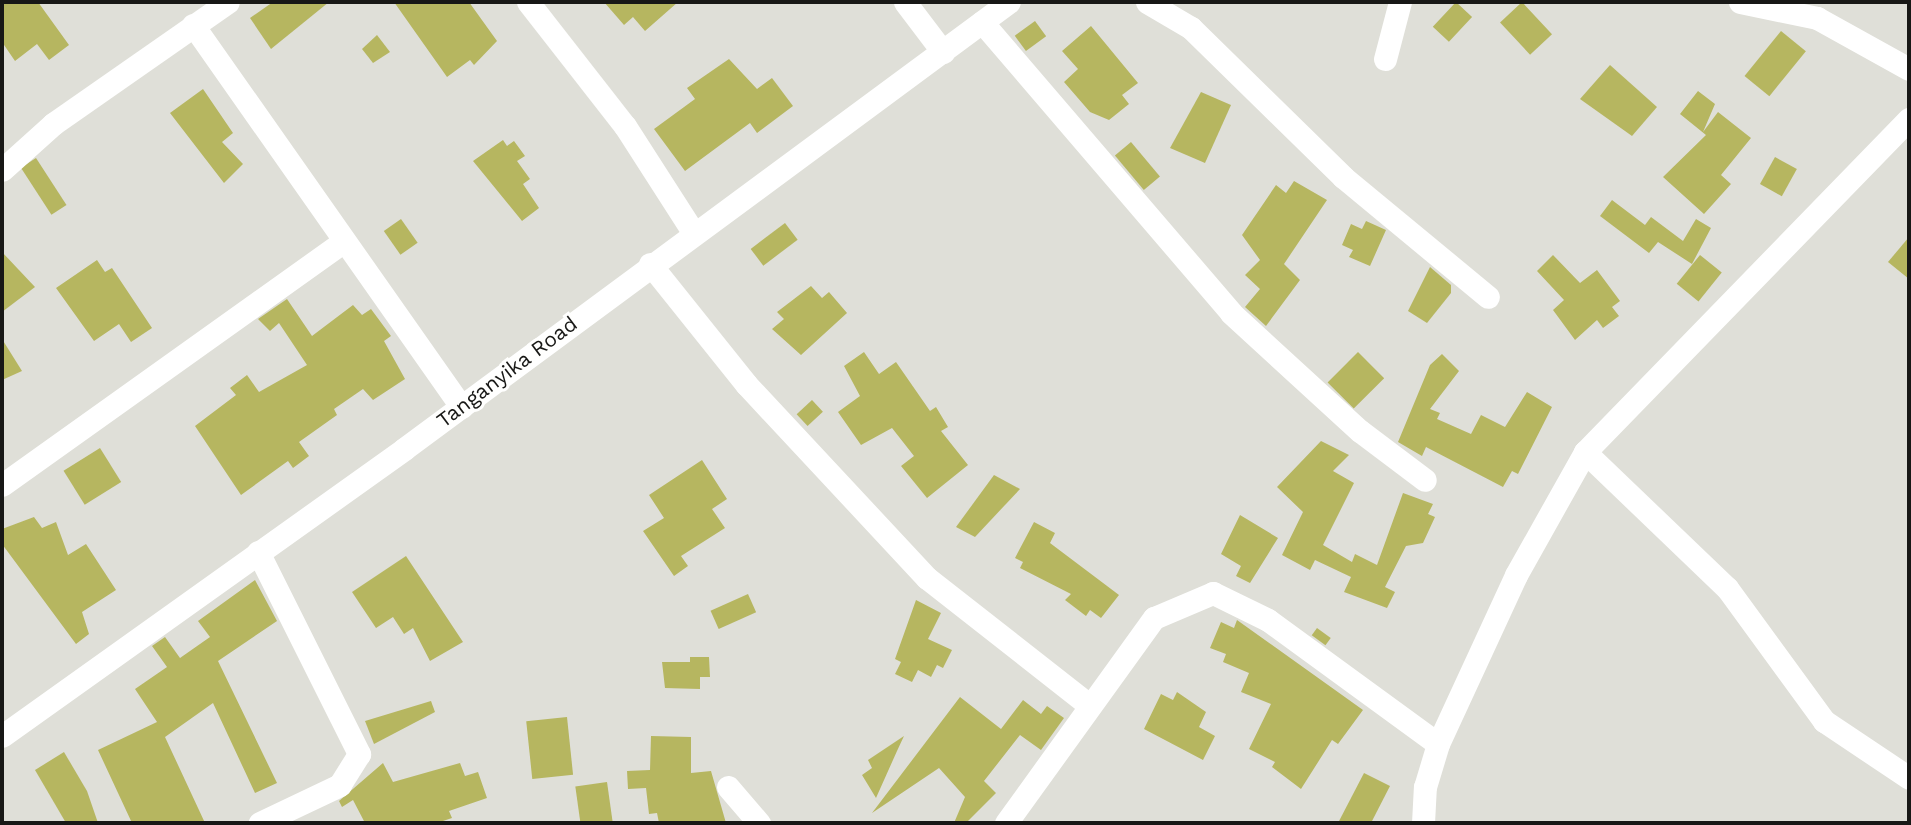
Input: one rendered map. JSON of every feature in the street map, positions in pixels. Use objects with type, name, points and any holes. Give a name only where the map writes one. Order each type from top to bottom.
[{"type":"street","points":[[2,170],[53,124],[228,2]]},
{"type":"street","points":[[528,2],[625,126],[693,232]]},
{"type":"street","points":[[905,2],[943,52]]},
{"type":"street","name":"Tanganyika Road","points":[[2,736],[461,407],[693,232],[1009,2]]},
{"type":"street","points":[[1147,2],[1191,28],[1343,177],[1488,298]]},
{"type":"street","points":[[1385,59],[1400,2]]},
{"type":"street","points":[[1740,2],[1817,18],[1909,69]]},
{"type":"street","points":[[982,22],[1231,313],[1360,431],[1425,480]]},
{"type":"street","points":[[193,26],[461,407]]},
{"type":"street","points":[[1423,823],[1425,787],[1438,744],[1516,575],[1585,452],[1909,119]]},
{"type":"street","points":[[2,485],[344,242]]},
{"type":"street","points":[[650,264],[746,384],[918,568],[1089,705]]},
{"type":"street","points":[[1585,452],[1727,588],[1824,721],[1909,778]]},
{"type":"street","points":[[258,552],[359,754],[340,785],[260,823]]},
{"type":"street","points":[[1006,823],[1154,618],[1213,593],[1268,620],[1438,744]]},
{"type":"street","points":[[728,787],[759,823]]},
{"type":"building","points":[[2,2],[38,2],[69,45],[49,60],[37,44],[15,61],[2,42]]},
{"type":"building","points":[[273,2],[329,2],[271,49],[250,18]]},
{"type":"building","points":[[394,2],[469,2],[497,41],[474,65],[470,60],[447,77]]},
{"type":"building","points":[[604,2],[678,2],[645,31],[633,17],[624,25]]},
{"type":"building","points":[[1456,2],[1472,17],[1449,42],[1433,27]]},
{"type":"building","points":[[1522,2],[1552,34],[1530,55],[1500,22]]},
{"type":"building","points":[[1035,21],[1046,36],[1026,51],[1015,36]]},
{"type":"building","points":[[1091,26],[1138,83],[1122,95],[1129,104],[1109,120],[1090,112],[1064,82],[1078,69],[1062,51]]},
{"type":"building","points":[[1781,31],[1806,51],[1769,96],[1744,76]]},
{"type":"building","points":[[377,35],[390,52],[373,63],[362,49]]},
{"type":"building","points":[[729,59],[757,89],[772,78],[793,106],[757,133],[750,123],[685,171],[654,129],[695,99],[687,88]]},
{"type":"building","points":[[1610,65],[1657,107],[1632,136],[1580,99]]},
{"type":"building","points":[[203,89],[233,133],[222,142],[243,164],[224,183],[170,113]]},
{"type":"building","points":[[1698,91],[1715,104],[1703,132],[1718,112],[1751,138],[1721,175],[1731,184],[1704,214],[1663,177],[1706,135],[1680,114]]},
{"type":"building","points":[[1201,92],[1231,105],[1205,163],[1170,148]]},
{"type":"building","points":[[503,140],[507,146],[514,141],[525,156],[517,161],[530,179],[523,184],[539,208],[522,221],[473,161]]},
{"type":"building","points":[[1131,142],[1160,176],[1144,190],[1115,155]]},
{"type":"building","points":[[1775,157],[1797,169],[1782,196],[1760,184]]},
{"type":"building","points":[[36,158],[66,205],[51,215],[21,168]]},
{"type":"building","points":[[1294,181],[1327,200],[1284,264],[1300,280],[1266,326],[1245,307],[1260,289],[1245,275],[1260,260],[1242,235],[1276,185],[1286,193]]},
{"type":"building","points":[[1612,200],[1645,225],[1651,217],[1683,241],[1696,219],[1711,228],[1692,264],[1658,242],[1649,253],[1600,216]]},
{"type":"building","points":[[401,219],[418,243],[400,255],[384,231]]},
{"type":"building","points":[[1366,221],[1386,230],[1370,266],[1349,257],[1353,250],[1342,245],[1351,224],[1362,229]]},
{"type":"building","points":[[785,223],[798,240],[763,266],[751,249]]},
{"type":"building","points":[[1909,237],[1909,279],[1888,262]]},
{"type":"building","points":[[2,252],[35,287],[2,312]]},
{"type":"building","points":[[1553,255],[1580,283],[1597,270],[1620,301],[1612,307],[1619,316],[1603,328],[1597,320],[1575,340],[1553,310],[1564,300],[1537,271]]},
{"type":"building","points":[[1700,255],[1722,273],[1698,301],[1677,284]]},
{"type":"building","points":[[97,260],[105,272],[112,268],[152,328],[131,342],[119,324],[94,341],[56,288]]},
{"type":"building","points":[[1430,267],[1451,285],[1451,293],[1427,323],[1408,311]]},
{"type":"building","points":[[811,286],[822,298],[829,292],[847,313],[801,355],[772,329],[784,319],[777,312]]},
{"type":"building","points":[[287,299],[312,336],[353,305],[362,315],[371,309],[391,336],[384,341],[405,379],[373,400],[363,389],[334,409],[337,415],[299,442],[309,456],[293,468],[288,461],[241,495],[195,426],[236,395],[230,388],[247,375],[259,392],[307,365],[279,323],[270,331],[258,319]]},
{"type":"building","points":[[2,339],[22,371],[2,380]]},
{"type":"building","points":[[864,352],[879,374],[896,362],[930,411],[936,407],[948,427],[941,431],[968,465],[927,498],[901,466],[914,456],[892,428],[861,445],[838,412],[860,396],[844,366]]},
{"type":"building","points":[[1358,352],[1384,378],[1354,409],[1328,382]]},
{"type":"building","points":[[1442,354],[1459,371],[1430,409],[1440,413],[1437,419],[1471,434],[1481,415],[1505,427],[1527,392],[1552,407],[1518,474],[1512,471],[1503,487],[1426,447],[1422,456],[1398,442],[1430,365]]},
{"type":"building","points":[[812,400],[823,412],[808,426],[797,414]]},
{"type":"building","points":[[1321,441],[1349,455],[1333,471],[1354,483],[1323,545],[1352,562],[1355,554],[1377,565],[1403,493],[1433,504],[1428,514],[1435,517],[1423,543],[1406,546],[1385,587],[1395,592],[1387,608],[1344,592],[1351,577],[1315,560],[1310,570],[1282,555],[1303,512],[1277,487]]},
{"type":"building","points":[[100,448],[121,482],[85,505],[64,471]]},
{"type":"building","points":[[702,460],[727,499],[712,509],[725,528],[681,556],[688,566],[674,576],[643,531],[664,518],[649,495]]},
{"type":"building","points":[[994,475],[1020,489],[975,537],[956,527]]},
{"type":"building","points":[[1240,515],[1278,538],[1250,583],[1236,576],[1241,566],[1221,554]]},
{"type":"building","points":[[34,517],[42,528],[56,522],[68,555],[86,544],[116,590],[82,612],[89,634],[76,644],[2,544],[2,529]]},
{"type":"building","points":[[1034,522],[1055,533],[1050,543],[1119,595],[1101,618],[1090,610],[1086,616],[1065,600],[1071,594],[1020,568],[1023,562],[1015,558]]},
{"type":"building","points":[[406,556],[463,642],[430,661],[413,628],[404,634],[393,617],[376,628],[352,592]]},
{"type":"building","points":[[255,580],[277,621],[218,661],[277,783],[255,793],[213,703],[165,737],[205,823],[132,823],[98,750],[157,722],[135,689],[167,667],[152,646],[165,637],[180,658],[210,637],[198,621]]},
{"type":"building","points":[[748,594],[756,612],[719,629],[711,611]]},
{"type":"building","points":[[916,600],[941,613],[928,639],[952,650],[943,668],[937,665],[931,677],[918,670],[912,682],[895,674],[901,662],[895,659]]},
{"type":"building","points":[[1237,620],[1363,710],[1338,744],[1332,740],[1301,789],[1272,767],[1275,762],[1249,749],[1271,704],[1241,692],[1249,673],[1223,662],[1226,654],[1210,648],[1221,622],[1234,628]]},
{"type":"building","points":[[1317,628],[1331,638],[1325,645],[1312,635]]},
{"type":"building","points":[[690,657],[709,657],[710,677],[700,677],[700,689],[665,688],[662,662],[690,662]]},
{"type":"building","points":[[1177,692],[1206,712],[1199,727],[1215,736],[1203,760],[1144,729],[1161,694],[1173,700]]},
{"type":"building","points":[[960,697],[1001,729],[1023,700],[1041,714],[1047,706],[1064,718],[1041,750],[1020,735],[984,781],[996,793],[966,823],[954,823],[965,797],[939,768],[872,813]]},
{"type":"building","points":[[431,701],[435,712],[374,744],[365,721]]},
{"type":"building","points":[[567,717],[573,775],[532,779],[526,721]]},
{"type":"building","points":[[651,736],[691,737],[691,773],[711,771],[726,823],[659,823],[657,813],[649,814],[646,788],[628,789],[627,771],[650,770]]},
{"type":"building","points":[[904,736],[876,798],[862,775],[872,768],[868,760]]},
{"type":"building","points":[[64,752],[87,791],[98,823],[66,823],[35,770]]},
{"type":"building","points":[[383,763],[393,782],[460,763],[465,776],[478,772],[487,798],[449,811],[452,818],[437,823],[365,823],[353,800],[342,807],[339,801]]},
{"type":"building","points":[[1364,773],[1390,786],[1371,823],[1338,823]]},
{"type":"building","points":[[607,782],[613,823],[580,823],[575,786]]}]
